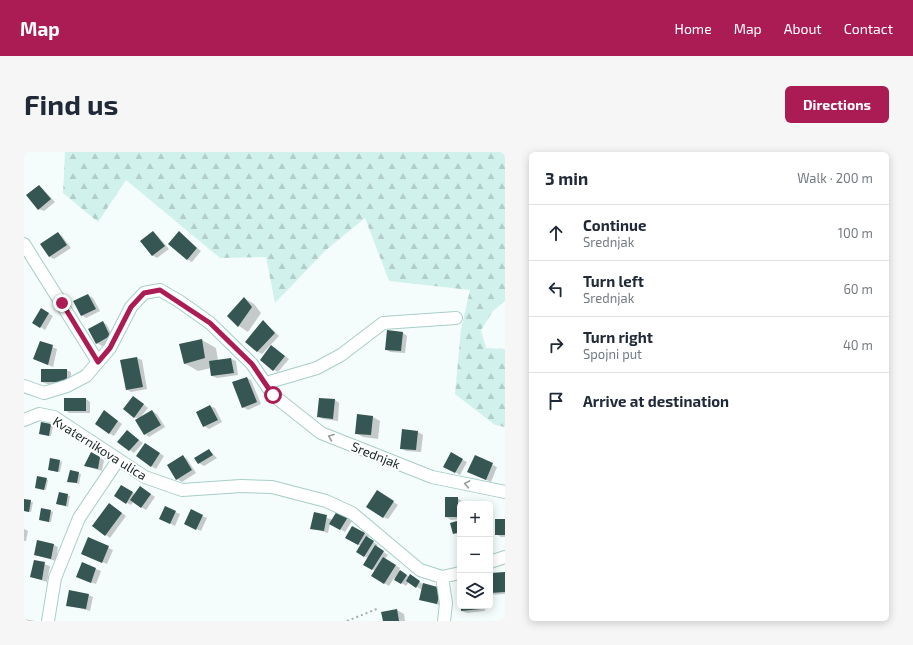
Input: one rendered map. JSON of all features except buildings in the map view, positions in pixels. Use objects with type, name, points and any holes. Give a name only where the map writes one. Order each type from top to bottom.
[{"type":"street","points":[[24,244],[98,362]]},
{"type":"street","name":"Srednjak","points":[[44,393],[67,386],[86,376],[110,348],[131,307],[144,293],[160,290],[210,323],[252,364],[273,395],[321,433],[432,477],[505,492]]},
{"type":"street","points":[[266,383],[317,368],[341,355],[383,323],[456,318]]},
{"type":"street","points":[[24,386],[44,393],[39,414]]},
{"type":"street","name":"Kvaternikova ulica","points":[[24,420],[39,414],[54,417],[145,477],[182,490],[241,486],[272,487],[326,501],[352,513],[420,570],[442,577]]},
{"type":"street","points":[[48,621],[55,578],[79,518],[118,460]]},
{"type":"street","points":[[493,561],[505,557]]},
{"type":"street","points":[[444,621],[446,603],[442,577],[457,574]]},
{"type":"path","points":[[347,621],[379,608]]},
{"type":"green space","points":[[65,152],[505,152],[505,301],[493,311],[481,330],[486,348],[505,349],[505,427],[495,425],[455,394],[461,329],[470,290],[389,281],[365,218],[325,251],[275,303],[266,257],[220,258],[126,180],[98,222],[63,193]]},
{"type":"route","points":[[62,303],[98,362],[110,348],[131,307],[144,293],[160,290],[179,301],[210,323],[252,364],[273,395]]}]
